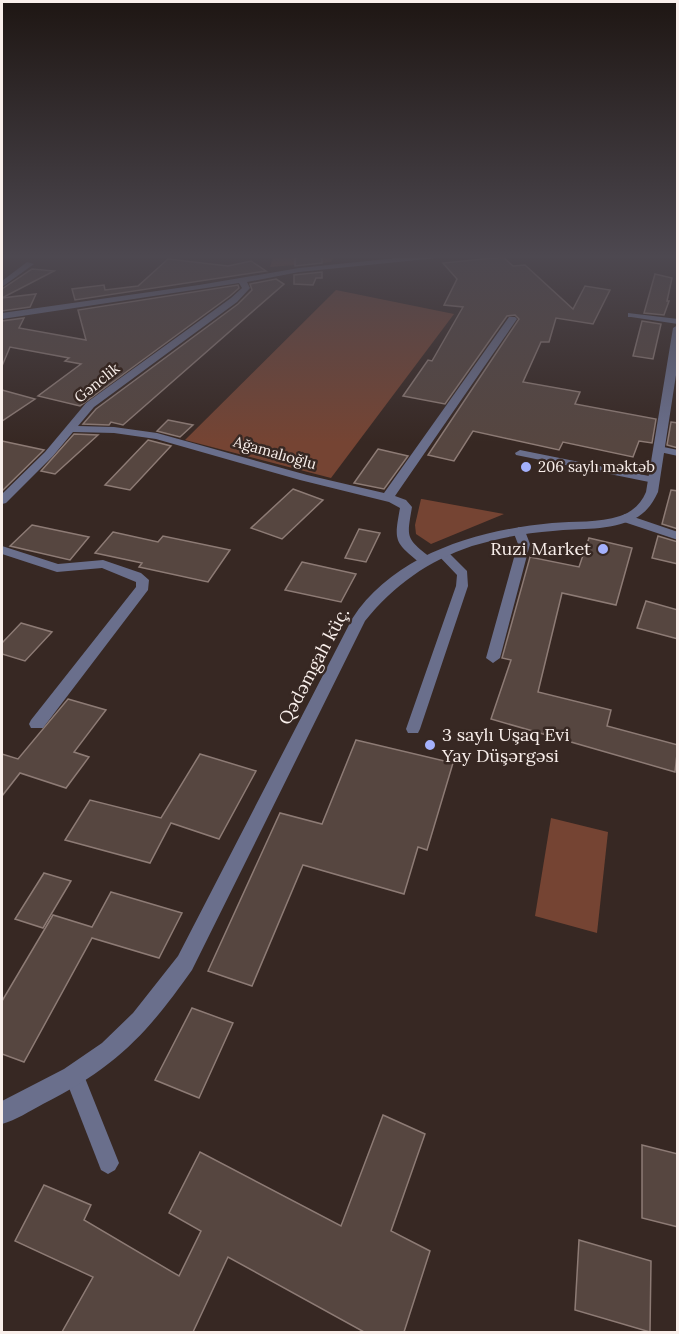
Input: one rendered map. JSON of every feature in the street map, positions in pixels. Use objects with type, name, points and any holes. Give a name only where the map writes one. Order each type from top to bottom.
[{"type":"street","name":"Gənclik","points":[[2,500],[49,454],[83,412],[103,394],[208,317]]},
{"type":"street","points":[[425,560],[405,544],[402,538],[406,507],[402,503],[387,498],[512,319]]},
{"type":"street","name":"Qədəmgah küç.","points":[[2,1113],[74,1075],[109,1052],[137,1025],[185,963],[359,619],[372,600],[385,587],[425,560],[464,545],[519,531],[602,523],[626,518],[637,513],[645,505],[652,492],[678,328]]},
{"type":"street","name":"Ağamalıoğlu","points":[[70,429],[114,430],[157,436],[304,478],[387,498]]},
{"type":"street","points":[[659,449],[678,453]]},
{"type":"street","points":[[626,518],[678,536]]},
{"type":"street","points":[[493,658],[522,554],[524,544],[519,531]]},
{"type":"street","points":[[2,550],[57,568],[103,564],[142,580],[143,587],[37,724]]},
{"type":"lane","points":[[646,317],[678,322]]},
{"type":"lane","points":[[520,453],[654,480]]},
{"type":"lane","points":[[413,729],[462,586],[463,574],[442,553]]},
{"type":"lane","points":[[74,1075],[108,1163]]},
{"type":"shaded area","points":[[309,317],[452,317],[331,478],[185,440]]},
{"type":"shaded area","points":[[421,499],[504,514],[431,544],[416,534],[415,525]]},
{"type":"shaded area","points":[[551,818],[608,832],[597,933],[535,916]]},
{"type":"building","points":[[80,317],[201,317],[80,406],[38,396],[81,364],[65,361],[69,358],[10,347],[2,366],[2,321],[24,318],[19,328],[86,340]]},
{"type":"building","points":[[220,317],[246,317],[123,425],[111,422],[109,425],[83,424],[96,409]]},
{"type":"building","points":[[457,317],[506,317],[445,404],[403,396],[428,360],[432,361]]},
{"type":"building","points":[[517,317],[596,317],[593,324],[556,318],[549,342],[541,342],[523,382],[580,392],[575,404],[656,419],[652,443],[639,441],[633,457],[563,442],[559,450],[473,431],[454,461],[428,455],[519,319]]},
{"type":"building","points":[[642,321],[661,324],[653,359],[633,356]]},
{"type":"building","points":[[2,390],[35,399],[2,421]]},
{"type":"building","points":[[168,420],[193,425],[180,437],[157,431]]},
{"type":"building","points":[[671,422],[678,423],[678,448],[667,445]]},
{"type":"building","points":[[74,434],[98,435],[55,474],[41,471]]},
{"type":"building","points":[[148,440],[171,446],[130,490],[105,485]]},
{"type":"building","points":[[2,441],[44,450],[2,491]]},
{"type":"building","points":[[378,449],[408,456],[384,489],[354,483]]},
{"type":"building","points":[[293,489],[323,500],[282,539],[251,528]]},
{"type":"building","points":[[671,490],[678,491],[678,529],[662,524]]},
{"type":"building","points":[[32,525],[89,537],[70,560],[10,546]]},
{"type":"building","points":[[359,529],[380,533],[366,562],[345,558]]},
{"type":"building","points":[[113,532],[158,542],[163,536],[230,550],[208,582],[139,567],[142,563],[95,553]]},
{"type":"building","points":[[658,536],[678,542],[678,564],[652,558]]},
{"type":"building","points":[[589,538],[632,548],[616,605],[562,593],[538,692],[611,710],[607,726],[678,745],[675,772],[491,719],[511,660],[502,658],[530,557],[579,567]]},
{"type":"building","points":[[302,562],[356,574],[341,602],[285,590]]},
{"type":"building","points":[[646,601],[678,610],[678,639],[637,628]]},
{"type":"building","points":[[21,623],[52,632],[25,661],[2,654],[2,643]]},
{"type":"building","points":[[68,699],[106,710],[74,752],[89,757],[66,788],[20,773],[2,796],[2,754],[18,759]]},
{"type":"building","points":[[356,740],[453,763],[427,850],[418,847],[404,894],[303,865],[252,986],[208,971],[280,813],[322,824]]},
{"type":"building","points":[[200,754],[256,771],[219,839],[171,823],[150,863],[65,840],[90,800],[161,818]]},
{"type":"building","points":[[44,873],[71,881],[43,928],[15,919]]},
{"type":"building","points":[[111,892],[182,913],[159,958],[92,938],[24,1062],[2,1054],[2,1001],[53,915],[92,927]]},
{"type":"building","points":[[192,1008],[233,1023],[199,1098],[155,1080]]},
{"type":"building","points":[[383,1115],[425,1134],[391,1231],[430,1251],[404,1332],[364,1332],[228,1257],[193,1332],[62,1332],[93,1277],[15,1241],[44,1185],[91,1205],[84,1220],[179,1276],[201,1231],[169,1213],[200,1152],[341,1226]]},
{"type":"building","points":[[642,1145],[678,1154],[678,1227],[642,1218]]},
{"type":"building","points":[[579,1240],[651,1261],[650,1332],[575,1310]]},
{"type":"place","name":"206 saylı məktəb","points":[[526,467]]},
{"type":"place","name":"Ruzi Market","points":[[603,549]]},
{"type":"place","name":"3 saylı Uşaq Evi Yay Düşərgəsi","points":[[430,745]]}]
